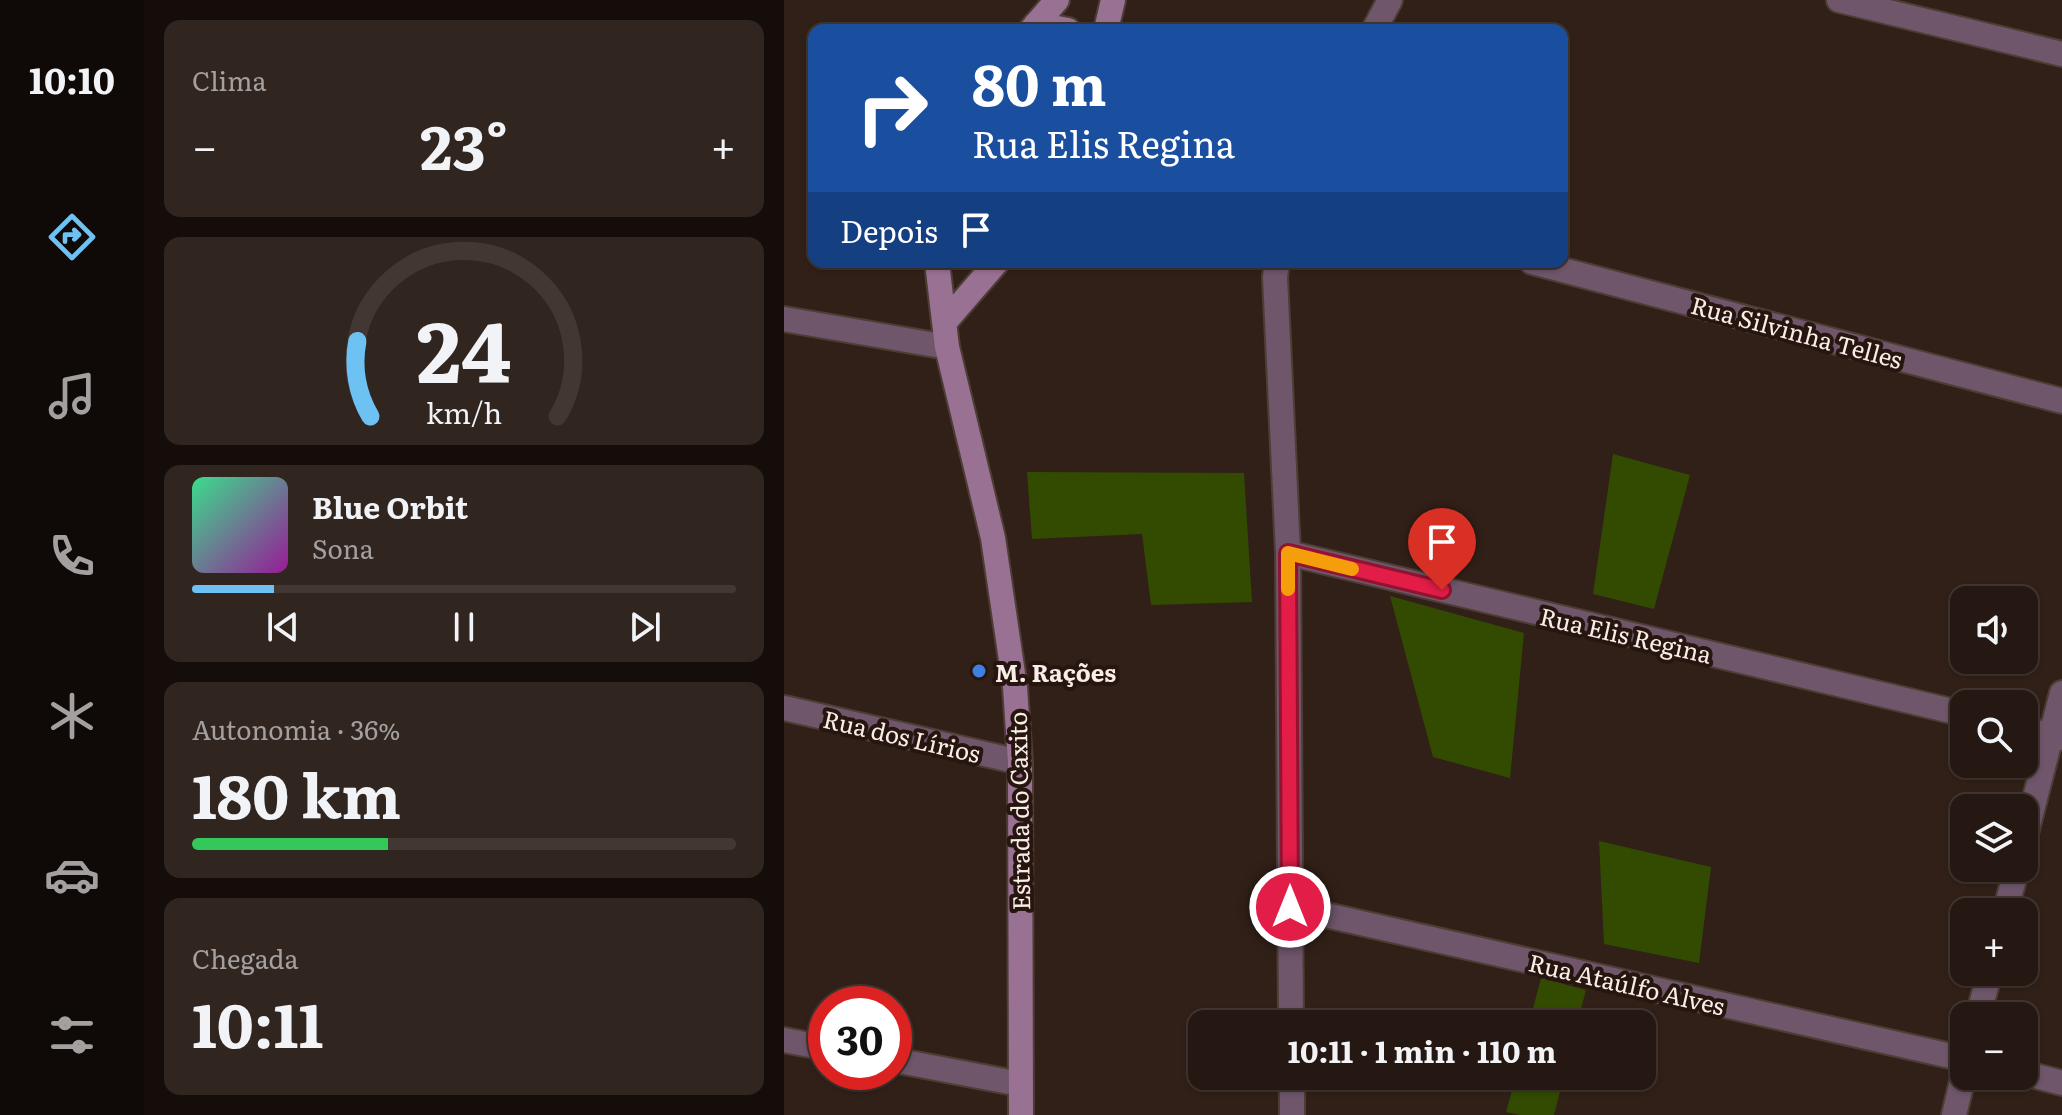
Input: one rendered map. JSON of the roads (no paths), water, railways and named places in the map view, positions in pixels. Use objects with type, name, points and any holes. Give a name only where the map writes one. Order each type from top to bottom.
[{"type":"main road","points":[[1036,24],[1057,0]]},
{"type":"main road","points":[[1107,24],[1113,0]]},
{"type":"main road","name":"Estrada do Caxito","points":[[938,268],[947,347],[993,538],[1015,687],[1020,762],[1021,1115]]},
{"type":"main road","points":[[945,322],[992,268]]},
{"type":"street","points":[[1377,24],[1390,0]]},
{"type":"street","points":[[1839,0],[2062,54]]},
{"type":"street","points":[[1276,268],[1288,553],[1291,1010]]},
{"type":"street","name":"Rua Silvinha Telles","points":[[1555,268],[2062,401]]},
{"type":"street","points":[[784,319],[947,347]]},
{"type":"street","name":"Rua Elis Regina","points":[[1288,553],[1950,711]]},
{"type":"street","points":[[2038,796],[2057,736],[2062,693]]},
{"type":"street","name":"Rua dos Lírios","points":[[784,708],[1020,762]]},
{"type":"street","name":"Rua Ataúlfo Alves","points":[[1290,907],[1950,1056]]},
{"type":"street","points":[[784,1040],[808,1045]]},
{"type":"street","points":[[912,1063],[1020,1084]]},
{"type":"street","points":[[2038,1077],[2062,1083]]},
{"type":"street","points":[[1292,1090],[1292,1115]]},
{"type":"street","points":[[1954,1115],[1960,1090]]},
{"type":"place","name":"M. Rações","points":[[979,671]]}]
